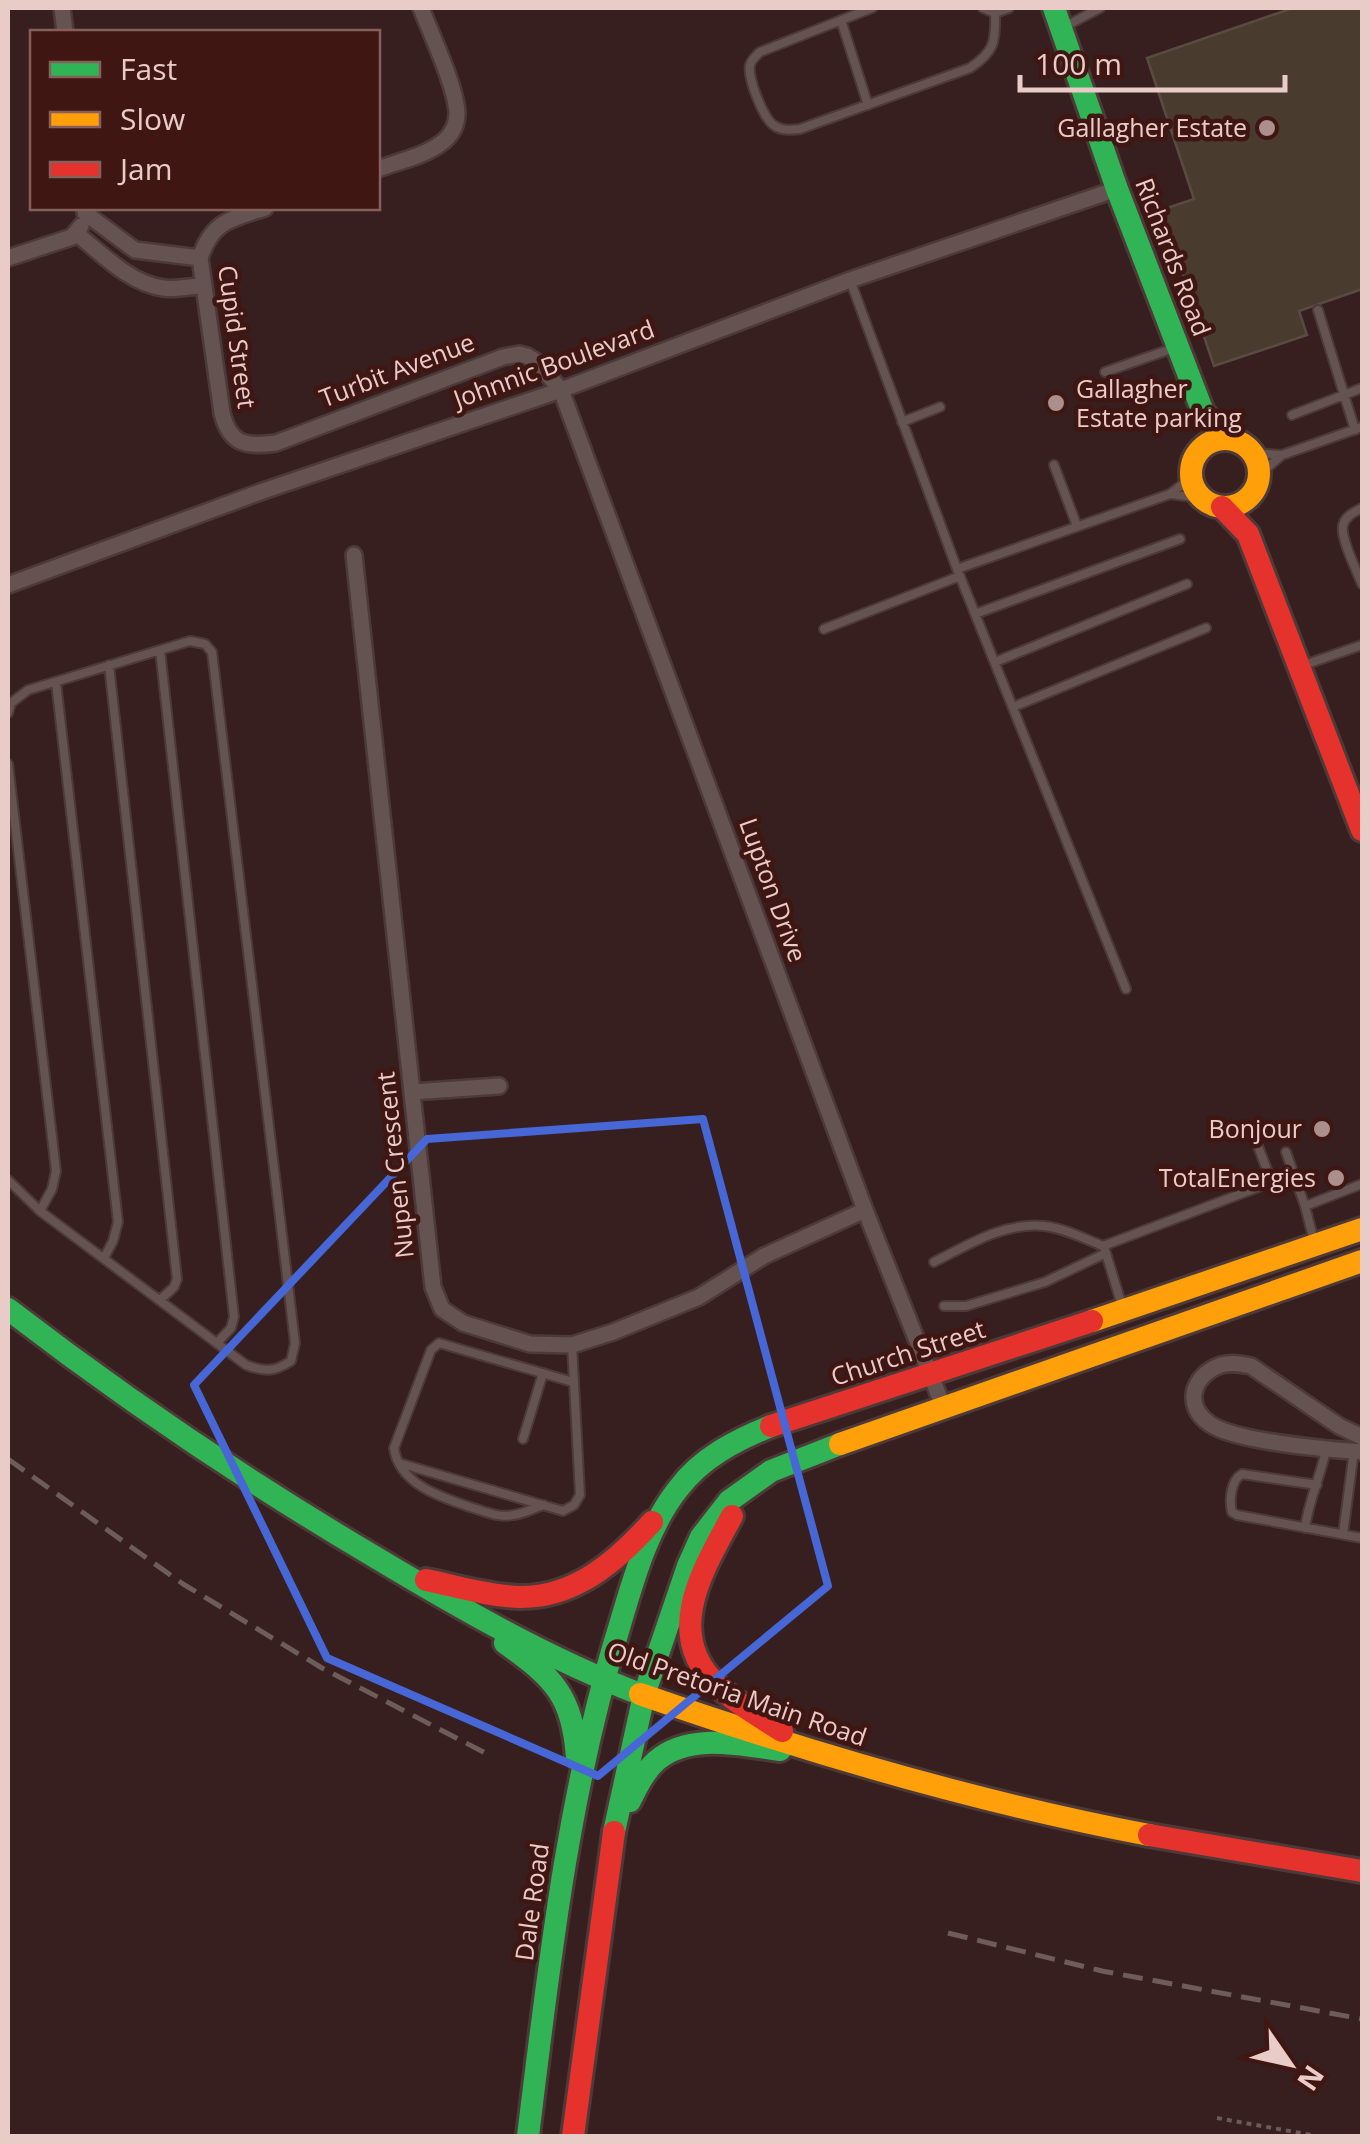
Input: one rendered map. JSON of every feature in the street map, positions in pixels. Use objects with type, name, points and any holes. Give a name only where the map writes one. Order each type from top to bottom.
[{"type":"main road","name":"Richards Road","points":[[1058,18],[1118,190],[1214,442]]},
{"type":"main road","points":[[1248,534],[1255,474],[1236,439],[1214,442],[1195,455],[1191,466],[1205,495],[1248,534],[1362,830]]},
{"type":"main road","points":[[1205,495],[1238,505],[1255,474]]},
{"type":"main road","name":"Church Street","points":[[603,1679],[643,1558],[670,1500],[693,1473],[735,1442],[778,1423],[930,1376],[1362,1230]]},
{"type":"main road","points":[[572,2136],[611,1844],[644,1695],[671,1611],[701,1538],[729,1501],[784,1465],[942,1406],[1362,1262]]},
{"type":"main road","name":"Old Pretoria Main Road","points":[[8,1309],[176,1432],[410,1580],[603,1679],[826,1756],[972,1796],[1134,1832],[1362,1871]]},
{"type":"main road","points":[[749,1485],[696,1586],[689,1613],[690,1647],[703,1672],[733,1699],[826,1756]]},
{"type":"main road","points":[[410,1580],[517,1596],[556,1592],[587,1580],[618,1558],[670,1500]]},
{"type":"main road","points":[[410,1580],[532,1662],[561,1691],[574,1725],[578,1790]]},
{"type":"main road","name":"Dale Road","points":[[528,2136],[578,1790],[603,1679]]},
{"type":"main road","points":[[607,1876],[624,1815],[638,1784],[650,1765],[669,1751],[708,1743],[826,1756]]},
{"type":"street","points":[[380,168],[433,149],[453,130],[458,116],[454,95],[421,8]]},
{"type":"street","name":"Johnnic Boulevard","points":[[8,585],[263,491],[561,390],[850,280],[1118,190]]},
{"type":"street","points":[[8,258],[61,242],[76,233],[86,210],[135,250],[200,258]]},
{"type":"street","name":"Cupid Street","points":[[238,441],[226,428],[222,413],[200,258],[208,237],[219,226],[259,210]]},
{"type":"street","points":[[76,233],[125,272],[142,280],[163,288],[202,286]]},
{"type":"street","name":"Turbit Avenue","points":[[238,441],[254,446],[276,443],[519,354],[537,362],[561,390]]},
{"type":"street","name":"Lupton Drive","points":[[561,390],[865,1210],[942,1406]]},
{"type":"street","name":"Nupen Crescent","points":[[354,555],[434,1287],[440,1305],[457,1320],[506,1338],[545,1346],[572,1345],[699,1297],[764,1256],[865,1210]]},
{"type":"street","points":[[412,1092],[499,1086]]},
{"type":"street","points":[[1218,1366],[1251,1366],[1340,1426],[1360,1447],[1326,1448],[1233,1434],[1212,1426],[1197,1414],[1192,1402],[1196,1385],[1218,1366]]},
{"type":"lane","points":[[872,8],[760,52],[750,65],[750,76],[769,123],[786,130],[800,129],[970,68],[986,57],[992,47],[995,14]]},
{"type":"lane","points":[[984,8],[995,14]]},
{"type":"lane","points":[[995,14],[1010,8]]},
{"type":"lane","points":[[1058,18],[1100,8]]},
{"type":"lane","points":[[841,20],[868,105]]},
{"type":"lane","points":[[850,280],[959,572],[1126,989]]},
{"type":"lane","points":[[1255,474],[1282,455],[1359,428],[1344,396],[1318,310]]},
{"type":"lane","points":[[1106,372],[1178,347]]},
{"type":"lane","points":[[1292,415],[1362,388]]},
{"type":"lane","points":[[902,422],[940,407]]},
{"type":"lane","points":[[1255,474],[1282,455]]},
{"type":"lane","points":[[1054,465],[1077,526]]},
{"type":"lane","points":[[824,629],[1077,526],[1170,494],[1205,495]]},
{"type":"lane","points":[[1170,494],[1205,495]]},
{"type":"lane","points":[[1362,508],[1349,514],[1343,524],[1344,534],[1358,559],[1362,584]]},
{"type":"lane","points":[[976,614],[1180,539]]},
{"type":"lane","points":[[995,662],[1186,584]]},
{"type":"lane","points":[[1013,707],[1206,628]]},
{"type":"lane","points":[[8,712],[28,690],[190,641],[206,644],[212,652],[295,1343],[290,1361],[264,1372],[246,1365],[40,1211],[8,1180]]},
{"type":"lane","points":[[1299,666],[1362,646]]},
{"type":"lane","points":[[160,650],[234,1317],[231,1328],[217,1343]]},
{"type":"lane","points":[[109,666],[177,1279],[160,1300]]},
{"type":"lane","points":[[56,682],[118,1222],[104,1258]]},
{"type":"lane","points":[[8,764],[56,1171],[40,1211]]},
{"type":"lane","points":[[944,1306],[966,1306],[1045,1282],[1104,1250],[1265,1183],[1269,1175],[1253,1133]]},
{"type":"lane","points":[[1286,1152],[1314,1246]]},
{"type":"lane","points":[[1305,1206],[1362,1184]]},
{"type":"lane","points":[[934,1262],[1000,1231],[1018,1226],[1046,1226],[1104,1250],[1124,1310]]},
{"type":"lane","points":[[544,1505],[512,1516],[446,1500],[409,1477],[394,1448],[434,1346],[439,1343],[574,1382]]},
{"type":"lane","points":[[399,1463],[563,1511],[574,1504],[580,1495],[572,1345]]},
{"type":"lane","points":[[522,1439],[543,1373]]},
{"type":"lane","points":[[1343,1534],[1348,1490],[1360,1447]]},
{"type":"lane","points":[[1306,1528],[1308,1504],[1326,1448]]},
{"type":"lane","points":[[1316,1485],[1242,1474],[1234,1482],[1230,1507],[1236,1515],[1362,1538]]},
{"type":"lane","points":[[1348,1490],[1362,1492]]},
{"type":"path","points":[[1217,2118],[1317,2136]]},
{"type":"highlighted area","points":[[703,1119],[828,1586],[598,1776],[327,1658],[194,1385],[427,1139]]},
{"type":"building","name":"Gallagher Estate","points":[[1293,8],[1362,8],[1362,289],[1299,311],[1307,335],[1214,366],[1161,210],[1194,199],[1147,58]]},
{"type":"railway","points":[[8,1459],[183,1584],[322,1668],[489,1755]]},
{"type":"railway","points":[[948,1933],[1102,1971],[1362,2019]]},
{"type":"traffic: fast","points":[[1054,8],[1117,189],[1203,412],[1225,438]]},
{"type":"traffic: fast","points":[[8,1309],[142,1407],[328,1529],[504,1631],[640,1694]]},
{"type":"traffic: fast","points":[[528,2136],[573,1816],[601,1690],[636,1574],[667,1504],[687,1478],[720,1451],[771,1426]]},
{"type":"traffic: fast","points":[[614,1832],[644,1695],[701,1537],[729,1501],[771,1471],[840,1444]]},
{"type":"traffic: fast","points":[[505,1643],[558,1690],[571,1718],[577,1757]]},
{"type":"traffic: fast","points":[[630,1801],[652,1765],[684,1746],[716,1743],[780,1750]]},
{"type":"traffic: slow","points":[[1225,439],[1238,441],[1249,449],[1257,460],[1259,473],[1257,486],[1249,497],[1238,505],[1225,507],[1212,505],[1201,497],[1193,486],[1191,473],[1193,460],[1201,449],[1212,441],[1225,439]]},
{"type":"traffic: slow","points":[[1092,1321],[1362,1229]]},
{"type":"traffic: slow","points":[[840,1444],[1362,1261]]},
{"type":"traffic: slow","points":[[640,1694],[892,1774],[1149,1835]]},
{"type":"traffic: jam","points":[[1222,507],[1248,534],[1362,830]]},
{"type":"traffic: jam","points":[[771,1426],[1092,1321]]},
{"type":"traffic: jam","points":[[732,1516],[693,1602],[692,1645],[701,1666],[718,1686],[782,1731]]},
{"type":"traffic: jam","points":[[426,1580],[484,1593],[539,1596],[593,1575],[652,1522]]},
{"type":"traffic: jam","points":[[573,2136],[614,1832]]},
{"type":"traffic: jam","points":[[1149,1835],[1362,1871]]},
{"type":"place","name":"Gallagher Estate","points":[[1267,128]]},
{"type":"place","name":"Gallagher Estate parking","points":[[1056,403]]},
{"type":"place","name":"Bonjour","points":[[1322,1129]]},
{"type":"place","name":"TotalEnergies","points":[[1336,1178]]}]
